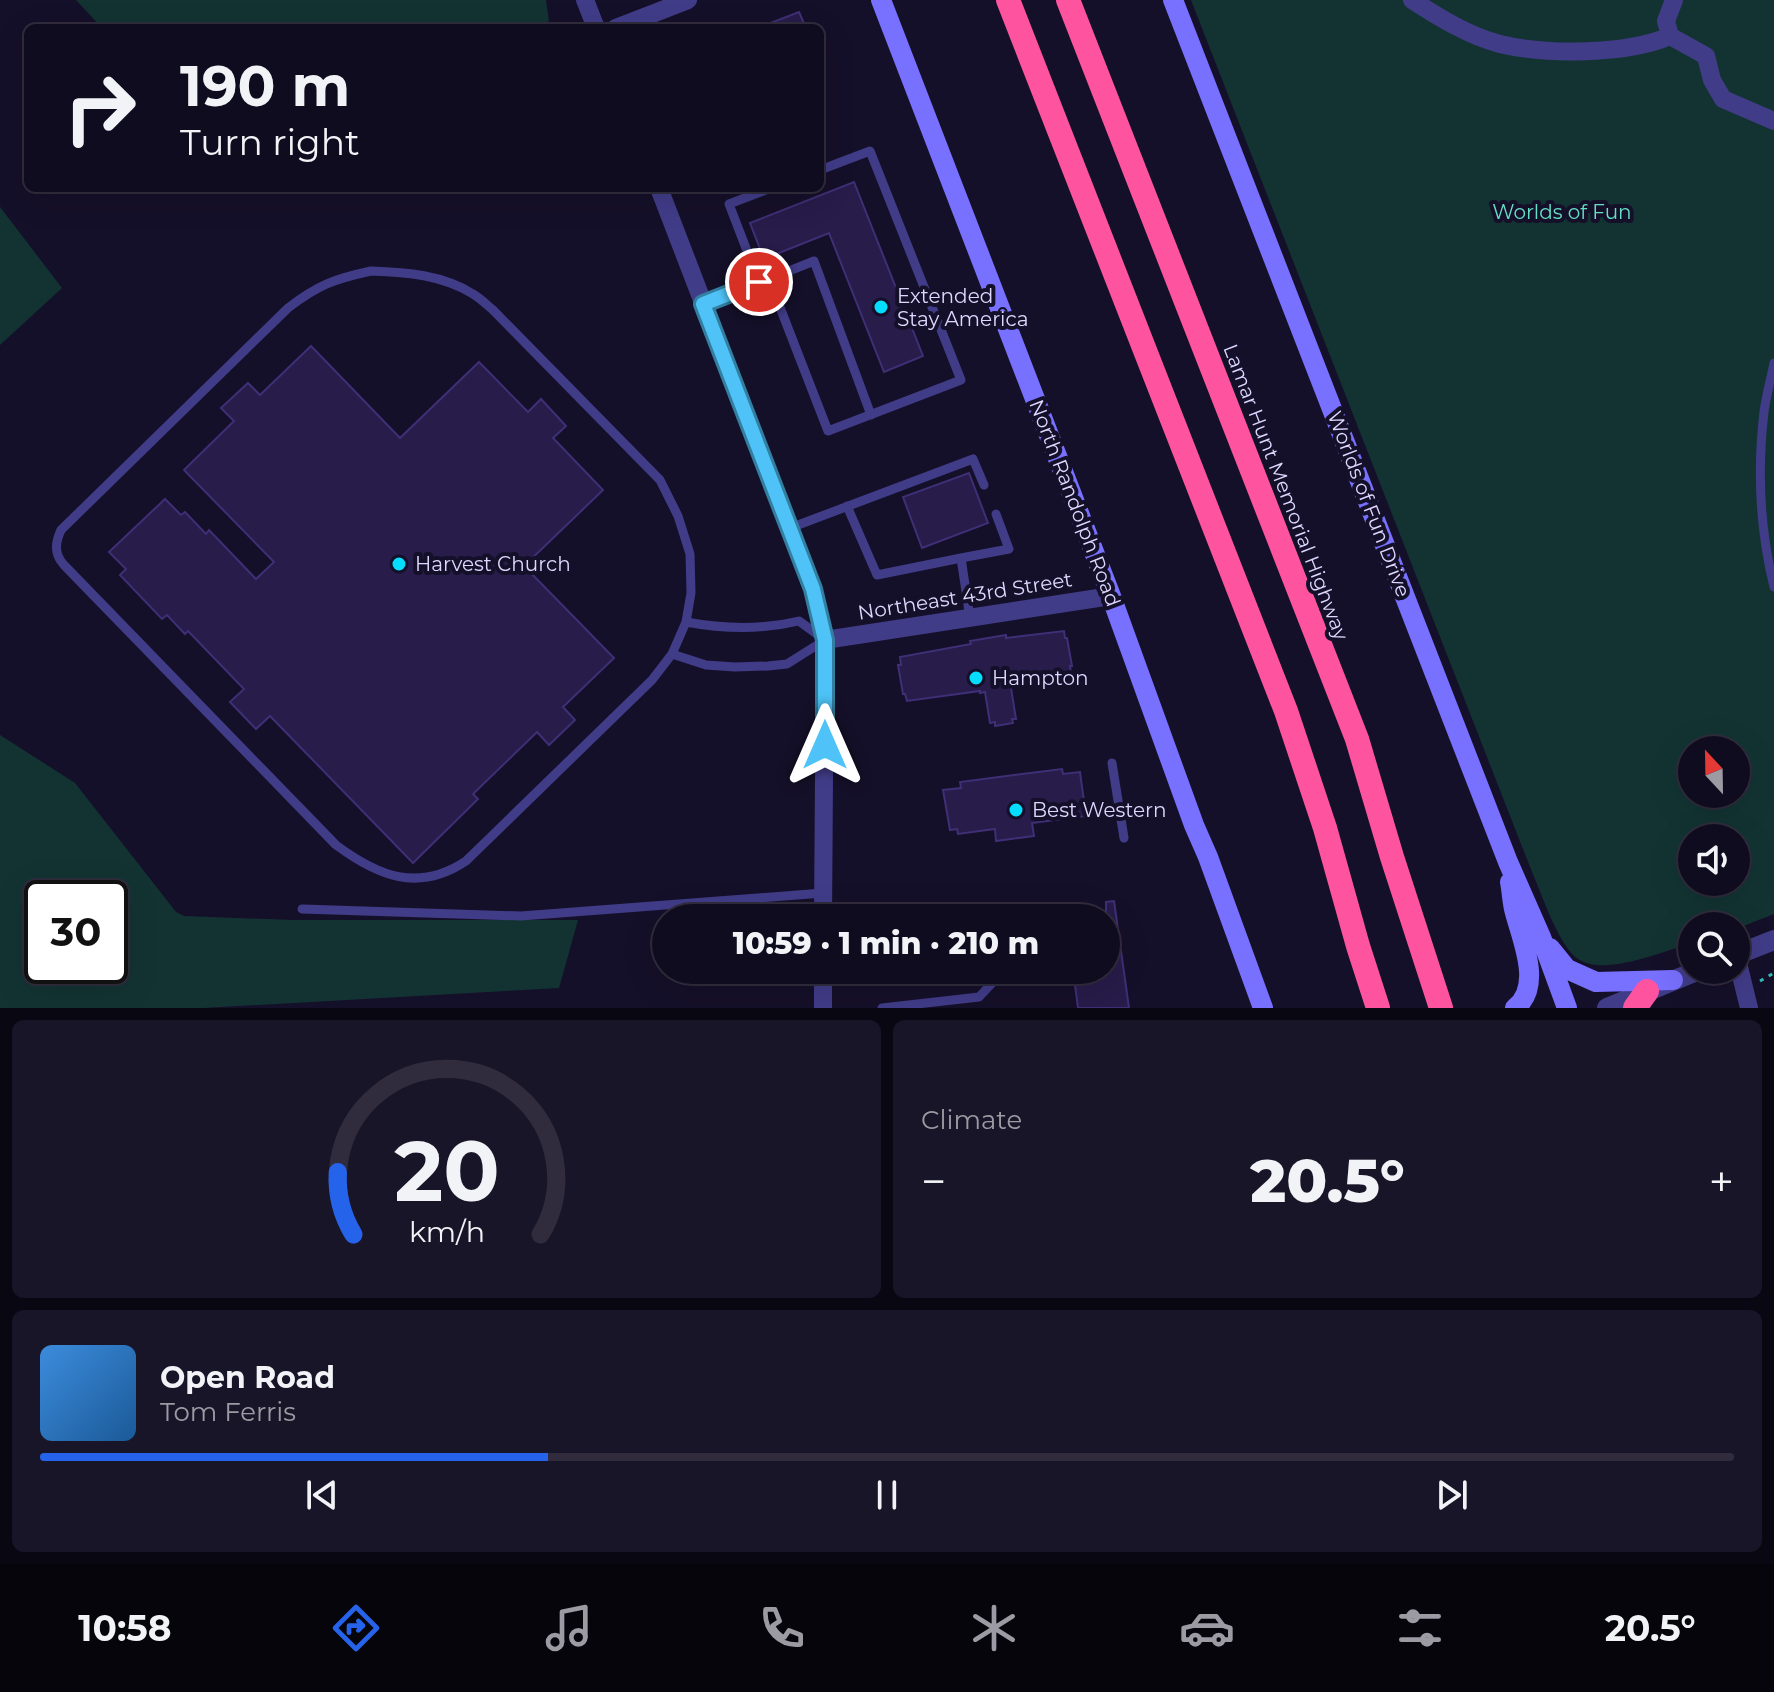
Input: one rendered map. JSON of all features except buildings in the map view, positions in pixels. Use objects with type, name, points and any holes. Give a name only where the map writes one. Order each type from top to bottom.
[{"type":"highway","points":[[1008,0],[1286,711],[1325,828],[1378,1008]]},
{"type":"highway","name":"Lamar Hunt Memorial Highway","points":[[1068,0],[1357,739],[1441,1008]]},
{"type":"main road","name":"North Randolph Road","points":[[881,0],[1111,596],[1263,1008]]},
{"type":"main road","name":"Worlds of Fun Drive","points":[[1173,0],[1567,1008]]},
{"type":"main road","points":[[1508,862],[1514,910],[1527,954],[1529,983],[1520,1004],[1515,1008]]},
{"type":"main road","points":[[1541,937],[1567,969],[1596,982],[1673,980]]},
{"type":"street","points":[[585,0],[594,24]]},
{"type":"street","points":[[626,24],[688,0]]},
{"type":"street","points":[[1412,0],[1465,30],[1499,44],[1550,50],[1608,51],[1654,43],[1670,36]]},
{"type":"street","points":[[1674,0],[1666,21],[1670,36],[1706,56],[1712,80],[1723,99],[1774,121]]},
{"type":"street","points":[[661,192],[813,589],[825,640],[823,904]]},
{"type":"street","name":"Northeast 43rd Street","points":[[825,640],[1111,596]]},
{"type":"street","points":[[1750,949],[1774,940]]},
{"type":"street","points":[[1607,1008],[1641,1000],[1678,978]]},
{"type":"street","points":[[823,984],[823,1008]]},
{"type":"street","points":[[1743,984],[1749,1008]]},
{"type":"lane","points":[[760,192],[729,204],[828,431],[961,380],[870,151],[824,168]]},
{"type":"lane","points":[[703,304],[814,261],[871,415]]},
{"type":"lane","points":[[371,271],[409,272],[442,280],[472,293],[493,310],[660,480],[678,516],[690,554],[691,593],[686,622],[672,654],[652,680],[466,861],[431,877],[400,877],[373,869],[336,845],[59,559],[56,540],[61,530],[288,308],[309,292],[337,278],[371,271]]},
{"type":"lane","points":[[1774,363],[1764,410],[1760,463],[1763,524],[1774,587]]},
{"type":"lane","points":[[790,528],[973,459],[984,485]]},
{"type":"lane","points":[[847,506],[877,575],[1009,549],[996,514]]},
{"type":"lane","points":[[961,558],[970,618]]},
{"type":"lane","points":[[672,654],[706,665],[768,666],[787,664],[825,640],[799,621],[743,628],[686,622]]},
{"type":"lane","points":[[1112,763],[1124,838]]},
{"type":"lane","points":[[302,909],[521,916],[823,893]]},
{"type":"lane","points":[[882,1008],[979,997],[991,984]]},
{"type":"green space","points":[[76,0],[546,0],[549,21],[542,24],[98,24]]},
{"type":"green space","name":"Worlds of Fun","points":[[1191,0],[1774,0],[1774,914],[1750,923],[1750,912],[1678,912],[1678,947],[1634,961],[1603,965],[1578,959],[1564,943],[1551,918]]},
{"type":"green space","points":[[0,207],[62,288],[0,345]]},
{"type":"green space","points":[[0,735],[75,783],[176,912],[184,916],[292,920],[578,920],[559,988],[203,1008],[0,1008]]},
{"type":"place","name":"Extended Stay America","points":[[881,307]]},
{"type":"place","name":"Harvest Church","points":[[399,564]]},
{"type":"place","name":"Hampton","points":[[976,678]]},
{"type":"place","name":"Best Western","points":[[1016,810]]},
{"type":"route","points":[[759,282],[703,304],[813,589],[825,640],[825,745]]}]
